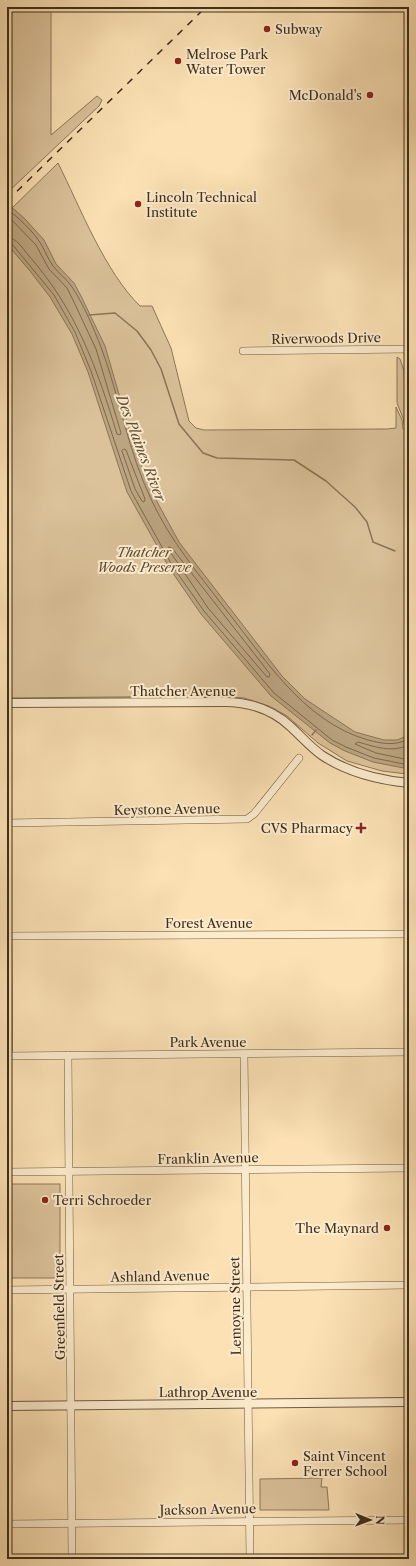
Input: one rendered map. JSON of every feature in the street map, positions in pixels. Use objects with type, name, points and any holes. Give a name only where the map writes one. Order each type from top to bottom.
[{"type":"street","name":"Riverwoods Drive","points":[[243,351],[409,349]]},
{"type":"street","name":"Thatcher Avenue","points":[[7,703],[224,702],[245,704],[259,707],[283,720],[314,749],[341,766],[365,775],[409,783]]},
{"type":"street","name":"Keystone Avenue","points":[[7,823],[247,819],[254,814],[299,758]]},
{"type":"street","points":[[7,812],[8,1056]]},
{"type":"street","name":"Forest Avenue","points":[[8,936],[409,934]]},
{"type":"street","name":"Park Avenue","points":[[8,1056],[409,1052]]},
{"type":"street","name":"Lemoyne Street","points":[[244,1054],[250,1559]]},
{"type":"street","name":"Greenfield Street","points":[[68,1055],[72,1559]]},
{"type":"street","name":"Franklin Avenue","points":[[7,1172],[409,1168]]},
{"type":"street","name":"Ashland Avenue","points":[[7,1290],[409,1285]]},
{"type":"street","name":"Lathrop Avenue","points":[[7,1406],[409,1402]]},
{"type":"street","name":"Jackson Avenue","points":[[7,1524],[409,1520]]},
{"type":"green space","points":[[7,9],[51,9],[51,135],[97,96],[102,100],[99,106],[7,193]]},
{"type":"green space","name":"Thatcher Woods Preserve","points":[[58,163],[94,238],[116,276],[127,292],[140,306],[152,306],[171,348],[189,421],[196,428],[204,430],[387,429],[396,428],[396,407],[402,420],[403,429],[405,429],[403,418],[397,403],[397,357],[400,359],[404,371],[407,428],[409,429],[409,771],[407,774],[382,771],[347,761],[318,743],[287,716],[269,706],[244,698],[216,696],[7,698],[7,213]]},
{"type":"green space","points":[[7,1184],[60,1184],[60,1278],[7,1278]]},
{"type":"green space","points":[[322,1478],[321,1487],[327,1487],[329,1510],[260,1510],[260,1479]]},
{"type":"water","points":[[7,203],[25,219],[44,240],[56,264],[74,283],[81,296],[105,346],[134,446],[155,498],[179,542],[282,676],[305,699],[355,732],[384,740],[397,740],[409,735],[409,769],[373,762],[345,751],[330,743],[271,696],[201,614],[170,569],[127,492],[88,372],[72,334],[50,297],[7,244]]},
{"type":"waterway","points":[[89,315],[115,313],[137,331],[151,350],[161,369],[179,424],[203,453],[217,458],[294,460],[326,481],[355,507],[367,522],[373,542],[395,551]]},
{"type":"waterway","points":[[312,735],[316,730]]},
{"type":"railway","points":[[7,201],[206,7]]},
{"type":"place","name":"Subway","points":[[267,29]]},
{"type":"place","name":"Melrose Park Water Tower","points":[[178,61]]},
{"type":"place","name":"McDonald's","points":[[370,95]]},
{"type":"place","name":"Lincoln Technical Institute","points":[[138,204]]},
{"type":"place","name":"CVS Pharmacy","points":[[361,828]]},
{"type":"place","name":"Terri Schroeder","points":[[45,1200]]},
{"type":"place","name":"The Maynard","points":[[387,1228]]},
{"type":"place","name":"Saint Vincent Ferrer School","points":[[295,1463]]},
{"type":"water label","name":"Des Plaines River","points":[[141,448]]}]
